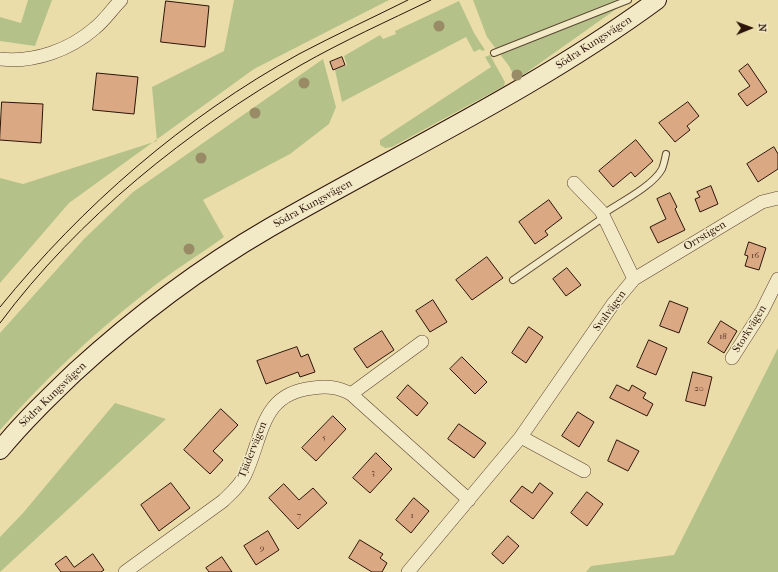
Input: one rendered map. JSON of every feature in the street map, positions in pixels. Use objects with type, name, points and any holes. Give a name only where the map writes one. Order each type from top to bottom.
[{"type":"main road","name":"Södra Kungsvägen","points":[[0,450],[16,431],[103,347],[171,293],[219,259],[268,229],[506,98],[574,56],[657,0]]},
{"type":"street","points":[[0,59],[13,60],[28,58],[60,50],[77,41],[96,27],[121,0]]},
{"type":"street","points":[[574,183],[604,216],[634,279]]},
{"type":"street","name":"Orrstigen","points":[[634,279],[762,202],[778,198]]},
{"type":"street","name":"Svalvägen","points":[[408,572],[521,437],[613,304],[634,279]]},
{"type":"street","name":"Storkvägen","points":[[732,358],[762,311],[778,279]]},
{"type":"street","points":[[351,394],[422,342]]},
{"type":"street","name":"Tjädervägen","points":[[125,572],[223,501],[237,488],[245,475],[265,419],[274,406],[287,395],[306,388],[340,388],[351,394],[468,500]]},
{"type":"street","points":[[521,437],[584,471]]},
{"type":"lane","points":[[494,52],[628,0]]},
{"type":"lane","points":[[513,280],[604,216],[656,176],[662,169],[666,154]]},
{"type":"green space","points":[[28,0],[52,0],[35,46],[0,41],[0,17],[21,23]]},
{"type":"green space","points":[[234,0],[389,0],[254,69],[157,139],[152,87],[224,51]]},
{"type":"green space","points":[[473,0],[629,0],[516,80],[509,66],[487,37]]},
{"type":"green space","points":[[459,1],[474,33],[485,50],[482,51],[480,49],[474,52],[466,37],[342,102],[335,70],[347,65],[344,56],[380,35],[383,39],[396,34],[395,31]]},
{"type":"green space","points":[[490,55],[505,82],[504,86],[392,147],[385,148],[380,145],[380,140],[491,67],[485,57]]},
{"type":"green space","points":[[323,59],[336,107],[329,124],[290,154],[203,200],[224,237],[163,279],[106,326],[51,376],[0,430],[0,333],[84,239],[133,192]]},
{"type":"green space","points":[[153,142],[69,203],[0,283],[0,178],[23,184]]},
{"type":"green space","points":[[778,348],[778,572],[586,572],[591,566],[674,555]]},
{"type":"green space","points":[[115,403],[166,419],[0,572],[0,537],[23,513]]},
{"type":"building","points":[[166,1],[209,6],[205,47],[161,42]]},
{"type":"building","points":[[342,57],[345,65],[333,70],[330,62]]},
{"type":"building","points":[[748,64],[767,92],[747,106],[738,94],[750,86],[739,71]]},
{"type":"building","points":[[97,73],[138,77],[134,114],[93,110]]},
{"type":"building","points":[[2,102],[43,104],[41,143],[0,140]]},
{"type":"building","points":[[688,102],[699,116],[687,126],[690,130],[675,142],[659,123]]},
{"type":"building","points":[[636,140],[653,161],[635,177],[631,172],[613,187],[599,171]]},
{"type":"building","points":[[774,147],[778,154],[778,169],[758,182],[747,164]]},
{"type":"building","points":[[711,186],[718,204],[700,212],[695,199],[700,197],[697,192]]},
{"type":"building","points":[[670,193],[677,207],[675,209],[685,230],[658,243],[650,227],[666,219],[657,199]]},
{"type":"building","points":[[549,200],[562,218],[545,231],[548,235],[535,244],[519,222]]},
{"type":"building","points":[[749,242],[766,248],[759,270],[745,266],[748,256],[745,255]]},
{"type":"building","points":[[487,257],[503,278],[472,300],[456,280]]},
{"type":"building","points":[[567,268],[581,285],[566,296],[553,279]]},
{"type":"building","points":[[433,300],[447,322],[430,332],[416,311]]},
{"type":"building","points":[[670,301],[688,308],[679,333],[660,326]]},
{"type":"building","points":[[721,321],[737,331],[724,353],[708,343]]},
{"type":"building","points":[[529,327],[543,337],[526,363],[512,353]]},
{"type":"building","points":[[382,331],[394,350],[367,368],[354,349]]},
{"type":"building","points":[[649,340],[667,348],[656,375],[637,367]]},
{"type":"building","points":[[297,347],[301,357],[308,354],[315,372],[300,377],[298,372],[266,384],[257,361]]},
{"type":"building","points":[[462,357],[487,382],[475,394],[450,369]]},
{"type":"building","points":[[693,372],[712,377],[705,406],[686,401]]},
{"type":"building","points":[[408,385],[428,403],[417,416],[397,398]]},
{"type":"building","points":[[617,385],[629,391],[632,385],[646,393],[643,398],[653,404],[647,416],[610,398]]},
{"type":"building","points":[[221,409],[238,425],[213,451],[223,460],[210,474],[184,450]]},
{"type":"building","points":[[578,412],[594,422],[579,447],[562,436]]},
{"type":"building","points":[[333,416],[346,429],[316,461],[302,448]]},
{"type":"building","points":[[459,424],[486,443],[474,458],[448,439]]},
{"type":"building","points":[[617,440],[639,451],[628,471],[608,461]]},
{"type":"building","points":[[376,453],[392,469],[370,493],[353,478]]},
{"type":"building","points":[[171,483],[190,508],[159,531],[141,505]]},
{"type":"building","points":[[540,483],[553,493],[533,519],[510,501],[522,486],[532,493]]},
{"type":"building","points":[[284,484],[299,500],[313,488],[327,503],[298,529],[269,498]]},
{"type":"building","points":[[587,492],[603,504],[587,526],[571,513]]},
{"type":"building","points":[[414,498],[429,511],[411,533],[396,520]]},
{"type":"building","points":[[268,531],[279,550],[256,565],[244,546]]},
{"type":"building","points":[[508,536],[519,546],[503,564],[492,554]]},
{"type":"building","points":[[360,540],[383,554],[380,558],[387,563],[382,572],[372,572],[349,558]]},
{"type":"building","points":[[93,554],[104,570],[101,572],[61,572],[55,564],[66,556],[74,567]]},
{"type":"building","points":[[222,557],[232,572],[209,572],[206,568]]},
{"type":"tram line","points":[[0,307],[65,233],[137,166],[175,135],[256,79],[299,54],[408,0]]},
{"type":"tram line","points":[[0,323],[31,284],[100,212],[137,179],[217,118],[259,90],[317,56],[431,0]]}]
